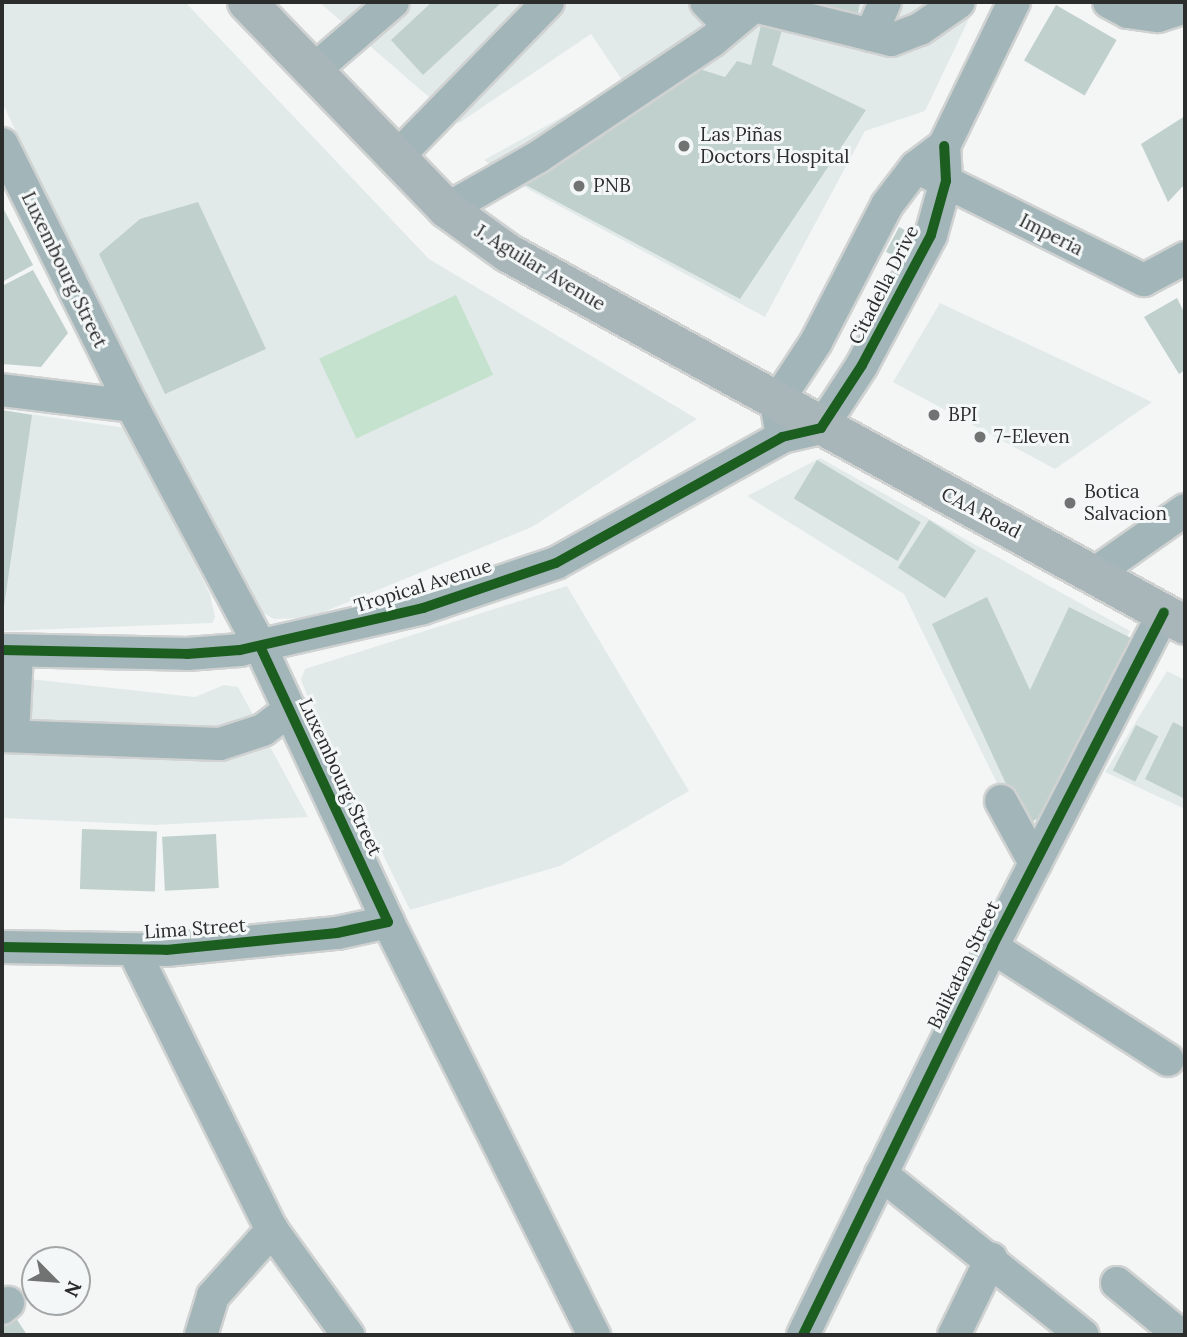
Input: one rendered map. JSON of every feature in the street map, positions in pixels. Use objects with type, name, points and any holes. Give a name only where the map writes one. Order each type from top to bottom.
[{"type":"main road","name":"J. Aguilar Avenue","points":[[249,2],[447,209],[508,253],[779,420]]},
{"type":"main road","name":"CAA Road","points":[[779,420],[821,428],[1175,619]]},
{"type":"street","points":[[314,70],[393,2]]},
{"type":"street","points":[[397,157],[548,2]]},
{"type":"street","points":[[706,2],[729,26]]},
{"type":"street","points":[[872,35],[885,2]]},
{"type":"street","points":[[447,209],[523,166],[729,26],[754,6],[891,40],[920,29],[959,2]]},
{"type":"street","name":"Citadella Drive","points":[[779,420],[887,205],[916,167],[944,146],[1014,2]]},
{"type":"street","points":[[1109,2],[1128,12],[1158,16],[1185,7]]},
{"type":"street","name":"Luxembourg Street","points":[[2,144],[132,406],[260,646],[388,922],[594,1335]]},
{"type":"street","name":"Citadella Drive","points":[[821,428],[862,365],[931,235],[946,181],[944,146]]},
{"type":"street","name":"Imperia","points":[[916,167],[1144,280],[1185,258]]},
{"type":"street","name":"Citadella Drive","points":[[856,266],[900,292]]},
{"type":"street","points":[[2,390],[132,406]]},
{"type":"street","name":"Tropical Avenue","points":[[9,651],[187,654],[260,646],[423,608],[555,563],[779,420]]},
{"type":"street","points":[[1094,574],[1185,510]]},
{"type":"street","name":"Balikatan Street","points":[[803,1335],[1035,863],[1175,619]]},
{"type":"street","points":[[9,651],[7,735],[220,744],[263,730],[290,710]]},
{"type":"street","points":[[1001,801],[1035,863]]},
{"type":"street","name":"Lima Street","points":[[2,947],[134,951],[289,939],[388,922]]},
{"type":"street","points":[[992,947],[1168,1060]]},
{"type":"street","points":[[134,951],[272,1230],[348,1335]]},
{"type":"street","points":[[881,1174],[1083,1335]]},
{"type":"street","points":[[201,1335],[213,1296],[272,1230]]},
{"type":"street","points":[[954,1335],[991,1259]]},
{"type":"street","points":[[1116,1283],[1180,1335]]},
{"type":"shaded area","points":[[2,2],[185,2],[429,259],[697,419],[532,527],[309,618],[274,619],[260,611],[159,433],[2,102]]},
{"type":"shaded area","name":"Las Piñas Doctors Hospital","points":[[319,2],[977,2],[925,111],[865,131],[765,317],[528,189],[484,160],[624,83],[591,34],[459,123]]},
{"type":"shaded area","points":[[940,303],[1152,402],[1055,469],[893,382]]},
{"type":"shaded area","points":[[2,410],[126,428],[210,594],[215,617],[212,623],[2,631]]},
{"type":"shaded area","points":[[820,458],[1130,631],[1025,840],[904,594],[747,496]]},
{"type":"shaded area","points":[[567,586],[689,791],[560,866],[410,910],[315,715],[301,680],[305,669]]},
{"type":"shaded area","points":[[1167,671],[1185,680],[1185,809],[1105,772]]},
{"type":"shaded area","points":[[2,676],[195,697],[224,685],[238,687],[308,817],[155,825],[2,818]]},
{"type":"green space","points":[[456,295],[493,375],[356,439],[319,359]]},
{"type":"building","points":[[432,2],[502,2],[423,75],[391,40]]},
{"type":"building","points":[[767,2],[790,2],[772,65],[866,110],[740,299],[522,183],[693,67],[725,77],[737,61],[751,65]]},
{"type":"building","points":[[794,2],[860,2],[857,18]]},
{"type":"building","points":[[1056,5],[1117,40],[1085,95],[1024,60]]},
{"type":"building","points":[[1185,116],[1185,184],[1168,202],[1141,144]]},
{"type":"building","points":[[198,202],[266,349],[165,394],[99,254],[140,219]]},
{"type":"building","points":[[2,206],[33,265],[2,282]]},
{"type":"building","points":[[899,227],[918,237],[904,262],[886,252]]},
{"type":"building","points":[[33,270],[68,333],[41,367],[2,364],[2,286]]},
{"type":"building","points":[[1177,298],[1185,314],[1185,370],[1179,374],[1144,317]]},
{"type":"building","points":[[2,410],[32,415],[3,613],[2,613]]},
{"type":"building","points":[[817,460],[921,522],[898,561],[794,499]]},
{"type":"building","points":[[929,520],[976,550],[945,598],[898,568]]},
{"type":"building","points":[[987,597],[1030,690],[1069,607],[1133,639],[1047,814],[1025,825],[932,624]]},
{"type":"building","points":[[1173,722],[1185,728],[1185,799],[1145,779]]},
{"type":"building","points":[[1136,725],[1158,736],[1135,782],[1113,770]]},
{"type":"building","points":[[82,829],[157,832],[155,892],[80,889]]},
{"type":"building","points":[[216,834],[219,888],[165,891],[162,837]]},
{"type":"building","points":[[16,1318],[27,1335],[2,1335],[2,1327]]},
{"type":"cycle path","points":[[2,650],[187,654],[240,650],[423,608],[556,563],[782,437],[821,428],[862,365],[931,235],[946,181],[944,146]]},
{"type":"cycle path","points":[[803,1335],[992,947],[1164,613]]},
{"type":"cycle path","points":[[2,947],[166,950],[337,933],[388,922],[260,646]]},
{"type":"place","name":"Las Piñas Doctors Hospital","points":[[684,146]]},
{"type":"place","name":"PNB","points":[[579,186]]},
{"type":"place","name":"BPI","points":[[934,415]]},
{"type":"place","name":"7-Eleven","points":[[980,437]]},
{"type":"place","name":"Botica Salvacion","points":[[1070,503]]}]
